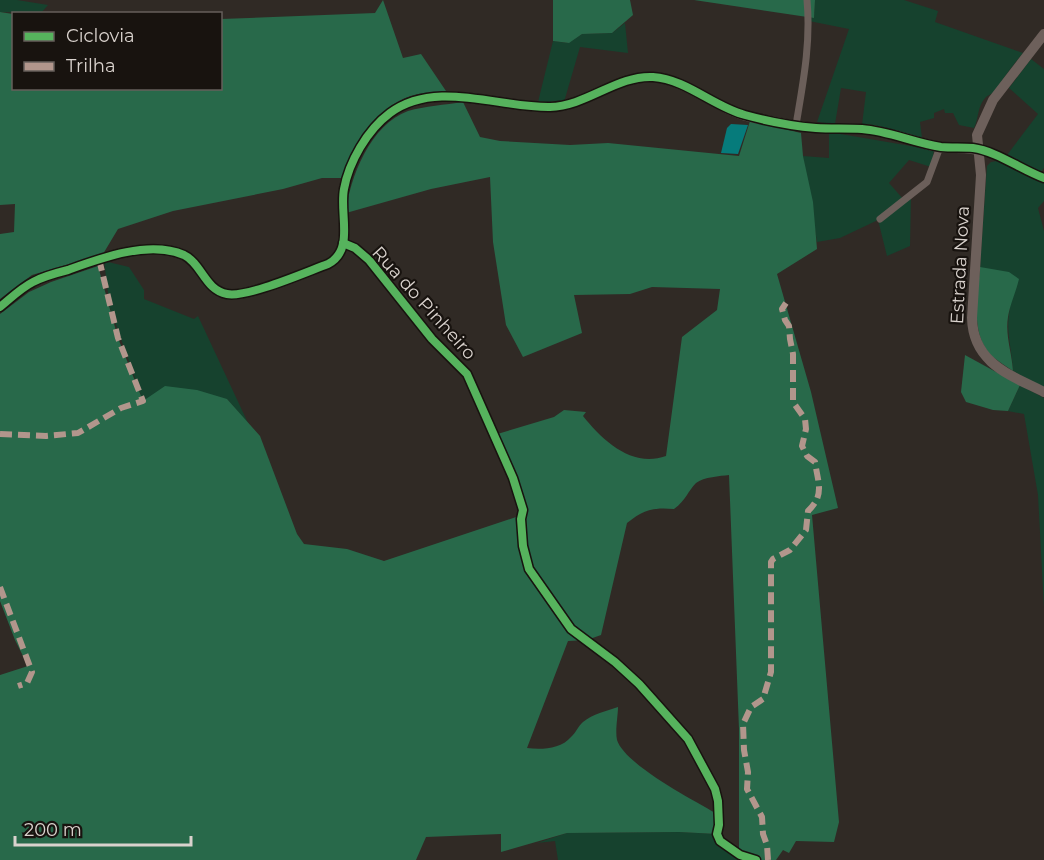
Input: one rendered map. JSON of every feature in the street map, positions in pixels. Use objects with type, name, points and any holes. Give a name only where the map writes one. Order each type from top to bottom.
[{"type":"street","points":[[796,125],[808,51],[810,25],[807,0]]},
{"type":"street","name":"Estrada Nova","points":[[1044,34],[993,100],[977,138],[981,150],[981,175],[972,309],[973,333],[978,345],[990,361],[1002,370],[1044,392]]},
{"type":"street","points":[[0,307],[31,283],[99,259],[137,251],[167,252],[186,256],[214,288],[225,294],[240,294],[328,264],[340,254],[343,243],[343,193],[357,155],[369,136],[386,116],[397,108],[439,97],[557,107],[578,102],[629,81],[654,77],[674,82],[737,113],[815,128],[862,129],[940,147],[981,150],[1044,178]]},
{"type":"street","points":[[880,219],[927,182],[940,147]]},
{"type":"street","name":"Rua do Pinheiro","points":[[343,243],[355,248],[369,260],[432,339],[467,374],[513,478],[523,510],[520,519],[523,546],[529,569],[571,629],[615,662],[639,684],[688,739],[715,789],[719,808],[717,834],[720,841],[740,855],[756,860]]},
{"type":"green space","points":[[0,0],[48,5],[42,12],[0,12]]},
{"type":"green space","points":[[383,0],[403,58],[421,54],[446,91],[418,94],[391,106],[371,127],[342,178],[322,178],[283,189],[173,211],[118,229],[103,254],[32,275],[0,299],[0,234],[14,232],[15,204],[0,205],[0,12],[12,14],[12,90],[222,90],[222,19],[375,13]]},
{"type":"green space","points":[[553,0],[630,0],[633,15],[612,33],[582,34],[569,43],[553,41]]},
{"type":"green space","points":[[694,0],[815,0],[814,18]]},
{"type":"green space","points":[[815,0],[904,0],[938,11],[935,22],[1023,53],[994,92],[983,101],[974,128],[959,125],[953,113],[945,113],[944,109],[934,113],[934,118],[920,122],[922,138],[862,125],[866,92],[841,88],[835,124],[817,122],[849,29],[809,21],[809,18],[814,18]]},
{"type":"green space","points":[[625,23],[628,53],[580,47],[564,102],[538,102],[553,41],[568,43],[582,34],[612,33]]},
{"type":"green space","points":[[1031,59],[1044,69],[1044,168],[1041,172],[1007,155],[1038,114],[1009,88]]},
{"type":"green space","points":[[463,102],[480,137],[500,141],[570,145],[608,143],[739,156],[750,121],[801,133],[803,156],[813,202],[817,249],[777,274],[811,392],[838,508],[812,515],[839,822],[834,842],[796,841],[789,853],[783,850],[776,860],[753,860],[739,856],[739,729],[729,475],[699,481],[674,509],[649,510],[627,523],[601,635],[587,640],[568,641],[527,748],[544,749],[562,744],[587,719],[618,707],[616,736],[623,750],[662,782],[719,815],[717,834],[567,833],[501,852],[501,834],[426,837],[416,860],[0,860],[0,675],[28,666],[0,601],[0,314],[29,292],[98,266],[118,338],[143,401],[165,386],[197,390],[227,399],[260,436],[297,534],[304,544],[347,549],[384,561],[525,514],[494,435],[554,417],[564,410],[586,412],[583,416],[609,443],[630,455],[653,459],[666,456],[682,337],[717,310],[720,289],[652,287],[630,294],[574,295],[582,333],[523,357],[506,325],[493,242],[490,177],[431,189],[346,213],[357,169],[364,154],[383,128],[408,111]]},
{"type":"green space","points":[[829,132],[934,150],[931,167],[909,160],[889,183],[904,200],[911,196],[910,246],[887,256],[878,220],[840,238],[817,242],[803,156],[829,158]]},
{"type":"green space","points":[[997,161],[1044,183],[1044,201],[1038,208],[1044,231],[1044,388],[1013,371],[1008,332],[1010,308],[980,267],[987,166]]},
{"type":"green space","points":[[104,261],[129,267],[144,290],[144,299],[194,319],[198,316],[248,423],[227,399],[143,401],[110,308]]},
{"type":"green space","points":[[980,267],[1009,272],[1019,279],[1007,324],[1013,371],[993,357],[985,348],[981,338],[977,315]]},
{"type":"green space","points":[[965,355],[1020,385],[1008,411],[993,410],[966,402],[961,392]]},
{"type":"green space","points":[[1020,385],[1044,398],[1044,608],[1038,495],[1024,414],[1008,411]]},
{"type":"green space","points":[[567,833],[717,834],[720,841],[753,860],[558,860],[555,841],[537,843]]},
{"type":"water","points":[[731,124],[748,125],[738,154],[721,153],[727,128]]},
{"type":"marked path","points":[[0,434],[46,436],[78,433],[121,408],[143,401],[118,338],[99,259]]},
{"type":"marked path","points":[[768,860],[762,817],[747,789],[748,772],[743,724],[751,707],[763,699],[771,672],[771,562],[790,550],[806,530],[808,511],[817,500],[819,488],[815,462],[807,456],[802,446],[806,429],[805,419],[793,402],[793,354],[789,326],[782,309],[786,303]]},
{"type":"marked path","points":[[0,587],[32,672],[27,683],[18,686]]},
{"type":"cycle path","points":[[0,307],[24,287],[41,278],[125,252],[156,249],[184,255],[195,264],[208,282],[220,292],[227,294],[262,288],[328,264],[336,258],[344,241],[344,189],[350,168],[360,147],[374,128],[390,113],[408,103],[427,98],[447,96],[550,107],[577,102],[627,81],[653,77],[677,83],[722,106],[753,117],[807,127],[872,130],[941,147],[982,150],[1044,178]]},
{"type":"cycle path","points":[[343,243],[355,248],[369,260],[432,339],[467,374],[513,478],[523,510],[521,519],[523,546],[529,569],[571,629],[615,662],[639,684],[688,739],[715,789],[718,801],[717,834],[720,841],[740,855],[756,860]]}]
